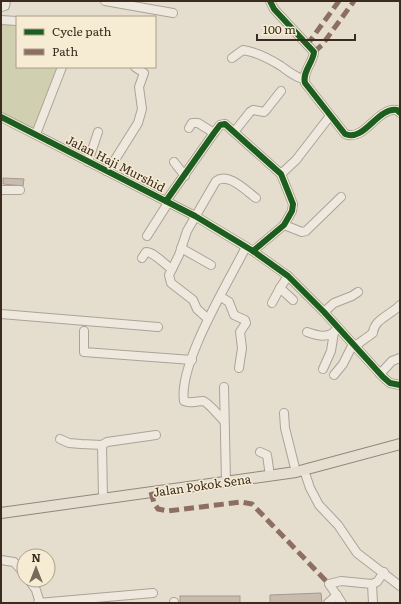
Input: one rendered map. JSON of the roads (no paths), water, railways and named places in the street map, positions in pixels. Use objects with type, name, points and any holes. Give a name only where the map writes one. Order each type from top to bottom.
[{"type":"main road","name":"Jalan Pokok Sena","points":[[1,513],[300,471],[400,444]]},
{"type":"street","points":[[1,7],[5,6],[6,1]]},
{"type":"street","points":[[105,1],[173,13]]},
{"type":"street","points":[[270,1],[274,9],[314,52],[313,59],[304,78],[308,89],[328,119],[342,131],[351,136],[358,134],[386,112],[394,110],[400,113]]},
{"type":"street","points":[[1,20],[16,21]]},
{"type":"street","points":[[232,58],[243,50],[247,51],[261,56],[296,76],[304,78]]},
{"type":"street","points":[[36,134],[62,68]]},
{"type":"street","points":[[106,171],[133,132],[142,109],[139,87],[144,73],[136,68]]},
{"type":"street","points":[[234,132],[253,110],[264,112],[281,91]]},
{"type":"street","name":"Jalan Haji Murshid","points":[[1,117],[195,216],[250,249],[288,276],[324,312],[336,330],[354,345],[380,374],[400,390]]},
{"type":"street","points":[[281,174],[296,160],[328,119]]},
{"type":"street","points":[[189,128],[192,123],[198,122],[214,133]]},
{"type":"street","points":[[147,236],[167,202],[220,125],[224,124],[234,132],[281,174],[293,208],[284,226],[250,249],[221,297],[208,319],[192,360],[183,394],[184,401],[188,403],[203,401],[207,403],[224,421]]},
{"type":"street","points":[[88,162],[98,132]]},
{"type":"street","points":[[174,162],[185,176]]},
{"type":"street","points":[[208,319],[197,309],[193,300],[171,283],[168,278],[187,231],[213,185],[219,179],[234,182],[256,198]]},
{"type":"street","points":[[1,190],[20,190]]},
{"type":"street","points":[[284,226],[302,232],[306,231],[342,197]]},
{"type":"street","points":[[181,248],[211,264]]},
{"type":"street","points":[[142,258],[146,252],[150,253],[172,269]]},
{"type":"street","points":[[272,304],[288,276]]},
{"type":"street","points":[[280,288],[293,300]]},
{"type":"street","points":[[324,312],[334,303],[358,292]]},
{"type":"street","points":[[221,297],[228,302],[234,315],[245,320],[246,323],[240,332],[242,348],[239,368]]},
{"type":"street","points":[[334,375],[343,364],[354,345],[373,333],[377,322],[393,313],[400,305]]},
{"type":"street","points":[[1,314],[158,327]]},
{"type":"street","points":[[307,332],[317,336],[325,336],[336,330]]},
{"type":"street","points":[[323,369],[331,351],[336,330]]},
{"type":"street","points":[[84,331],[84,352],[192,360]]},
{"type":"street","points":[[380,374],[392,361],[400,358]]},
{"type":"street","points":[[390,383],[400,385]]},
{"type":"street","points":[[224,387],[226,482]]},
{"type":"street","points":[[284,413],[286,433],[300,471],[319,504],[338,525],[357,553],[384,572],[400,586]]},
{"type":"street","points":[[60,439],[69,443],[102,445],[107,442],[156,435]]},
{"type":"street","points":[[102,445],[103,498]]},
{"type":"street","points":[[260,452],[267,454],[270,476]]},
{"type":"street","points":[[1,560],[14,562],[16,564]]},
{"type":"street","points":[[328,603],[340,599],[329,584],[341,581],[372,584],[377,582],[384,572]]},
{"type":"street","points":[[372,584],[373,603]]},
{"type":"street","points":[[35,588],[39,603],[153,592]]}]
